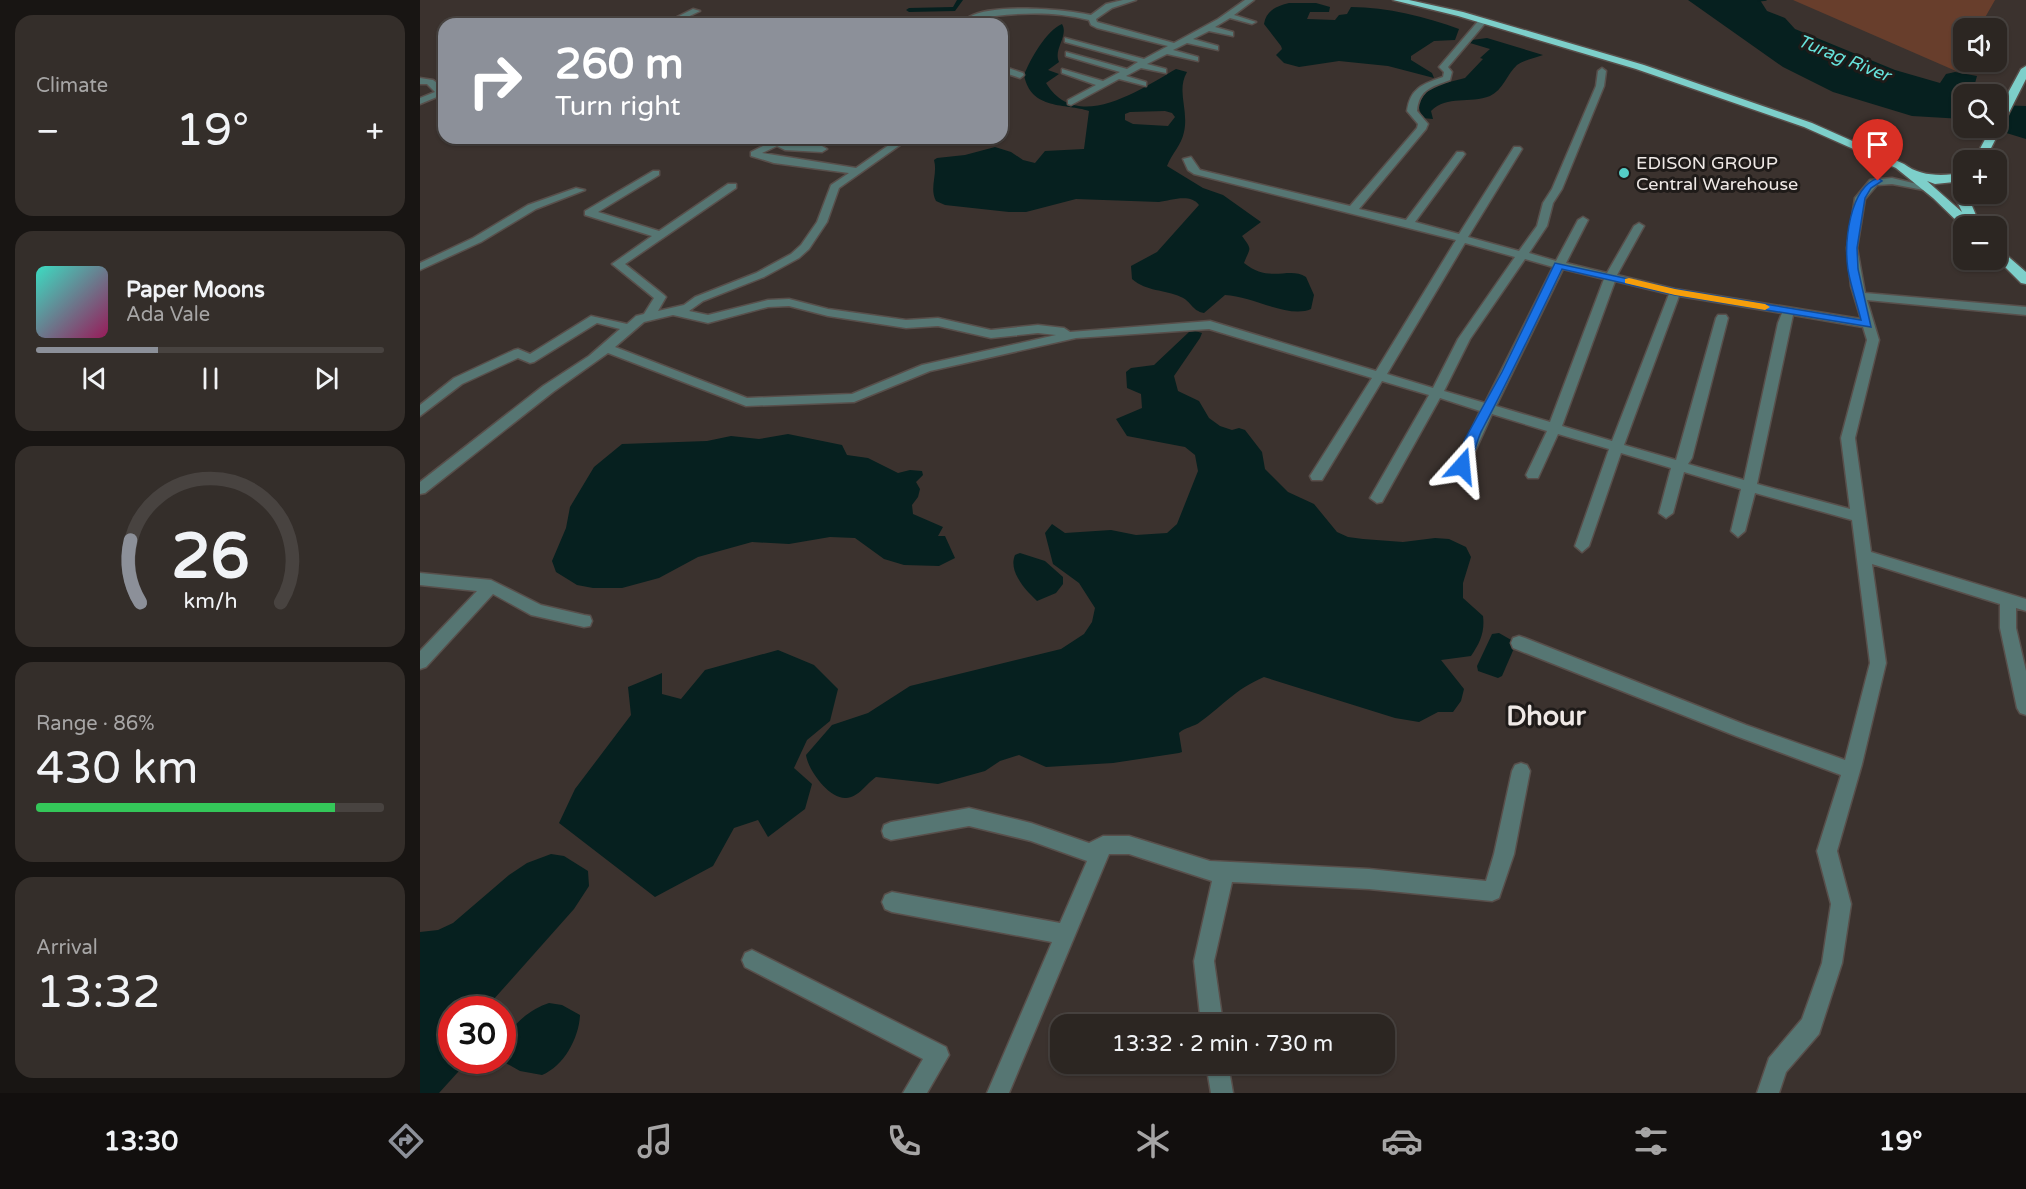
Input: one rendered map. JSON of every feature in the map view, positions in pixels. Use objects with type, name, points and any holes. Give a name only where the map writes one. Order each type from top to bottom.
[{"type":"highway","points":[[1397,0],[1483,21],[1735,98],[1808,125],[1935,180],[1953,180]]},
{"type":"highway","points":[[2007,104],[2026,69]]},
{"type":"highway","points":[[1900,166],[1962,216]]},
{"type":"highway","points":[[2007,262],[2026,280]]},
{"type":"street","points":[[973,16],[1018,9],[1092,18],[1109,6],[1132,0]]},
{"type":"street","points":[[1071,102],[1230,16],[1250,0]]},
{"type":"street","points":[[679,18],[696,10]]},
{"type":"street","points":[[1230,16],[1252,22]]},
{"type":"street","points":[[1092,18],[1094,23],[1100,26],[1177,46]]},
{"type":"street","points":[[1352,211],[1421,129],[1423,124],[1412,111],[1416,96],[1427,84],[1447,78],[1448,72],[1443,67],[1483,21]]},
{"type":"street","points":[[1208,28],[1230,34]]},
{"type":"street","points":[[1068,40],[1144,63],[1162,71]]},
{"type":"street","points":[[1186,40],[1215,48]]},
{"type":"street","points":[[1167,51],[1195,58]]},
{"type":"street","points":[[1069,54],[1128,72]]},
{"type":"street","points":[[1008,71],[1020,75]]},
{"type":"street","points":[[1065,71],[1105,85]]},
{"type":"street","points":[[1377,498],[1437,393],[1474,322],[1524,255],[1542,226],[1548,203],[1557,189],[1600,86],[1602,71]]},
{"type":"street","points":[[1120,77],[1143,84]]},
{"type":"street","points":[[420,81],[430,82],[438,89]]},
{"type":"street","points":[[420,101],[438,94]]},
{"type":"street","points":[[769,144],[754,154],[774,160],[857,171]]},
{"type":"street","points":[[780,144],[786,147],[822,149]]},
{"type":"street","points":[[676,312],[713,292],[760,275],[795,256],[805,247],[822,222],[835,187],[896,144]]},
{"type":"street","points":[[1317,477],[1517,149]]},
{"type":"street","points":[[1409,224],[1460,154]]},
{"type":"street","points":[[1188,159],[1192,170],[1197,172],[1409,224],[1558,265],[1675,292],[1868,324]]},
{"type":"street","points":[[656,173],[589,213],[662,235]]},
{"type":"street","points":[[1768,1093],[1778,1066],[1811,1026],[1832,963],[1841,904],[1827,851],[1851,770],[1878,663],[1848,438],[1873,340],[1853,269],[1852,248],[1860,198],[1868,186],[1878,181],[1929,188]]},
{"type":"street","points":[[650,315],[660,297],[618,264],[732,186]]},
{"type":"street","points":[[420,267],[477,240],[532,207],[580,190]]},
{"type":"street","points":[[1462,466],[1471,439],[1508,372],[1558,265],[1583,220]]},
{"type":"street","points":[[1533,476],[1554,429],[1611,276],[1639,226]]},
{"type":"street","points":[[1582,546],[1675,292]]},
{"type":"street","points":[[1860,296],[2026,311]]},
{"type":"street","points":[[420,489],[548,389],[606,348],[629,327],[650,315],[676,312],[708,319],[768,304],[789,303],[828,312],[906,324],[938,322],[991,334],[1038,329],[1076,333],[1210,325],[1750,488],[1860,517]]},
{"type":"street","points":[[1738,531],[1750,488],[1784,323],[1789,312]]},
{"type":"street","points":[[1666,513],[1679,466],[1685,459],[1722,318]]},
{"type":"street","points":[[420,412],[458,381],[518,354],[531,359],[595,319],[629,327]]},
{"type":"street","points":[[606,348],[746,402],[854,398],[926,368],[1076,333]]},
{"type":"street","points":[[1864,556],[2026,605]]},
{"type":"street","points":[[420,579],[491,586],[537,611],[584,621]]},
{"type":"street","points":[[420,662],[491,586]]},
{"type":"street","points":[[2008,600],[2008,628],[2026,708]]},
{"type":"street","points":[[1519,643],[1743,731],[1851,770]]},
{"type":"street","points":[[891,831],[969,817],[1031,831],[1091,853],[1103,845],[1129,844],[1210,871],[1369,879],[1492,891],[1504,854],[1521,771]]},
{"type":"street","points":[[998,1093],[1103,845]]},
{"type":"street","points":[[1211,1014],[1204,961],[1224,872]]},
{"type":"street","points":[[892,902],[1066,934]]},
{"type":"street","points":[[752,960],[938,1055],[914,1093]]},
{"type":"street","points":[[1219,1074],[1222,1093]]},
{"type":"shaded area","points":[[1793,0],[1995,0],[1985,18],[1953,18],[1953,70]]},
{"type":"water","name":"Turag River","points":[[1688,0],[1760,0],[1767,11],[1785,18],[1795,29],[1895,70],[1940,83],[1946,74],[1955,72],[1977,76],[1975,84],[1953,84],[1953,118],[1912,116],[1833,92],[1783,67]]},
{"type":"water","points":[[1289,3],[1316,3],[1330,7],[1329,12],[1310,12],[1307,19],[1335,20],[1339,15],[1347,14],[1351,7],[1365,7],[1433,20],[1459,29],[1455,40],[1434,41],[1411,56],[1411,60],[1432,73],[1434,78],[1388,66],[1339,61],[1299,67],[1284,63],[1276,55],[1282,49],[1281,46],[1264,24],[1272,10]]},
{"type":"water","points":[[1062,24],[1064,29],[1058,52],[1059,62],[1048,70],[1059,74],[1046,83],[1059,98],[1074,105],[1092,106],[1110,103],[1128,96],[1176,69],[1187,72],[1183,86],[1184,132],[1167,166],[1203,188],[1223,195],[1261,222],[1242,236],[1249,249],[1244,263],[1262,272],[1293,273],[1306,277],[1314,295],[1311,309],[1292,311],[1225,295],[1204,313],[1175,294],[1144,286],[1132,279],[1131,266],[1157,252],[1199,205],[1191,199],[1180,198],[1159,202],[1076,199],[1026,212],[945,205],[936,201],[933,186],[934,160],[937,158],[965,155],[995,147],[1035,163],[1045,151],[1084,149],[1089,111],[1050,104],[1042,100],[1028,87],[1024,75],[1040,46]],"holes":[[[1165,111],[1172,113],[1175,117],[1168,126],[1133,124],[1125,120],[1125,114],[1130,112]]]},
{"type":"water","points":[[1487,38],[1543,55],[1517,65],[1498,90],[1490,96],[1444,103],[1431,111],[1433,119],[1422,118],[1418,104],[1430,87],[1465,78],[1490,49],[1470,43],[1472,40]]},
{"type":"water","points":[[2007,105],[2026,106],[2026,139],[2007,133]]},
{"type":"water","points":[[1189,332],[1202,333],[1200,338],[1174,376],[1178,391],[1199,401],[1209,418],[1220,426],[1232,430],[1239,428],[1245,430],[1262,452],[1265,469],[1288,492],[1314,504],[1337,532],[1348,537],[1403,542],[1435,538],[1449,539],[1466,547],[1471,557],[1463,583],[1463,598],[1483,616],[1483,627],[1479,642],[1471,656],[1441,660],[1464,689],[1461,701],[1453,712],[1438,712],[1419,722],[1395,718],[1264,677],[1237,692],[1198,724],[1179,733],[1182,752],[1179,753],[1113,763],[1046,767],[1019,755],[1000,761],[985,771],[938,784],[876,777],[858,793],[846,798],[839,797],[826,789],[815,775],[806,755],[832,725],[868,713],[910,686],[1061,649],[1084,634],[1092,622],[1095,608],[1079,583],[1053,564],[1045,533],[1052,524],[1065,533],[1111,530],[1136,535],[1167,533],[1177,524],[1198,471],[1195,455],[1185,447],[1127,436],[1116,419],[1142,408],[1141,394],[1127,388],[1126,372],[1131,368],[1154,365]]},
{"type":"water","points":[[788,434],[842,445],[847,455],[868,458],[898,473],[910,470],[922,471],[923,475],[916,482],[920,489],[912,505],[913,514],[943,527],[938,536],[945,536],[955,558],[939,566],[904,565],[884,559],[855,538],[830,537],[789,544],[752,542],[698,557],[659,578],[622,588],[593,588],[577,585],[556,572],[552,561],[566,528],[570,507],[594,467],[622,444],[707,441],[731,436],[759,439]]},
{"type":"water","points":[[1020,553],[1045,561],[1063,577],[1063,584],[1056,593],[1037,601],[1028,591],[1019,580],[1014,567],[1015,555]]},
{"type":"water","points":[[1499,633],[1513,641],[1515,646],[1502,676],[1498,678],[1478,671],[1477,666],[1492,634]]},
{"type":"water","points":[[778,650],[814,665],[838,689],[830,721],[807,740],[794,768],[812,784],[805,809],[768,837],[758,820],[734,828],[713,866],[655,897],[559,823],[575,789],[631,715],[628,687],[662,673],[662,694],[681,699],[705,670]]},
{"type":"water","points":[[551,854],[564,856],[588,871],[589,886],[574,909],[497,996],[438,996],[438,1074],[456,1074],[439,1093],[420,1093],[420,932],[438,930],[453,923],[509,875],[527,863]]},
{"type":"water","points":[[549,1003],[562,1005],[580,1015],[577,1033],[569,1050],[557,1065],[542,1075],[516,1069],[516,1024],[535,1009]]},
{"type":"waterway","points":[[909,10],[955,9],[960,0]]},
{"type":"waterway","points":[[1758,1],[1766,0]]},
{"type":"slow traffic","points":[[1629,281],[1675,292],[1765,307]]},
{"type":"place","name":"EDISON GROUP Central Warehouse","points":[[1624,173]]},
{"type":"district","name":"Dhour","points":[[1546,716]]},
{"type":"route","points":[[1462,466],[1471,439],[1508,372],[1558,265],[1675,292],[1868,324],[1853,269],[1852,248],[1856,211],[1860,198],[1868,186],[1878,181]]}]
